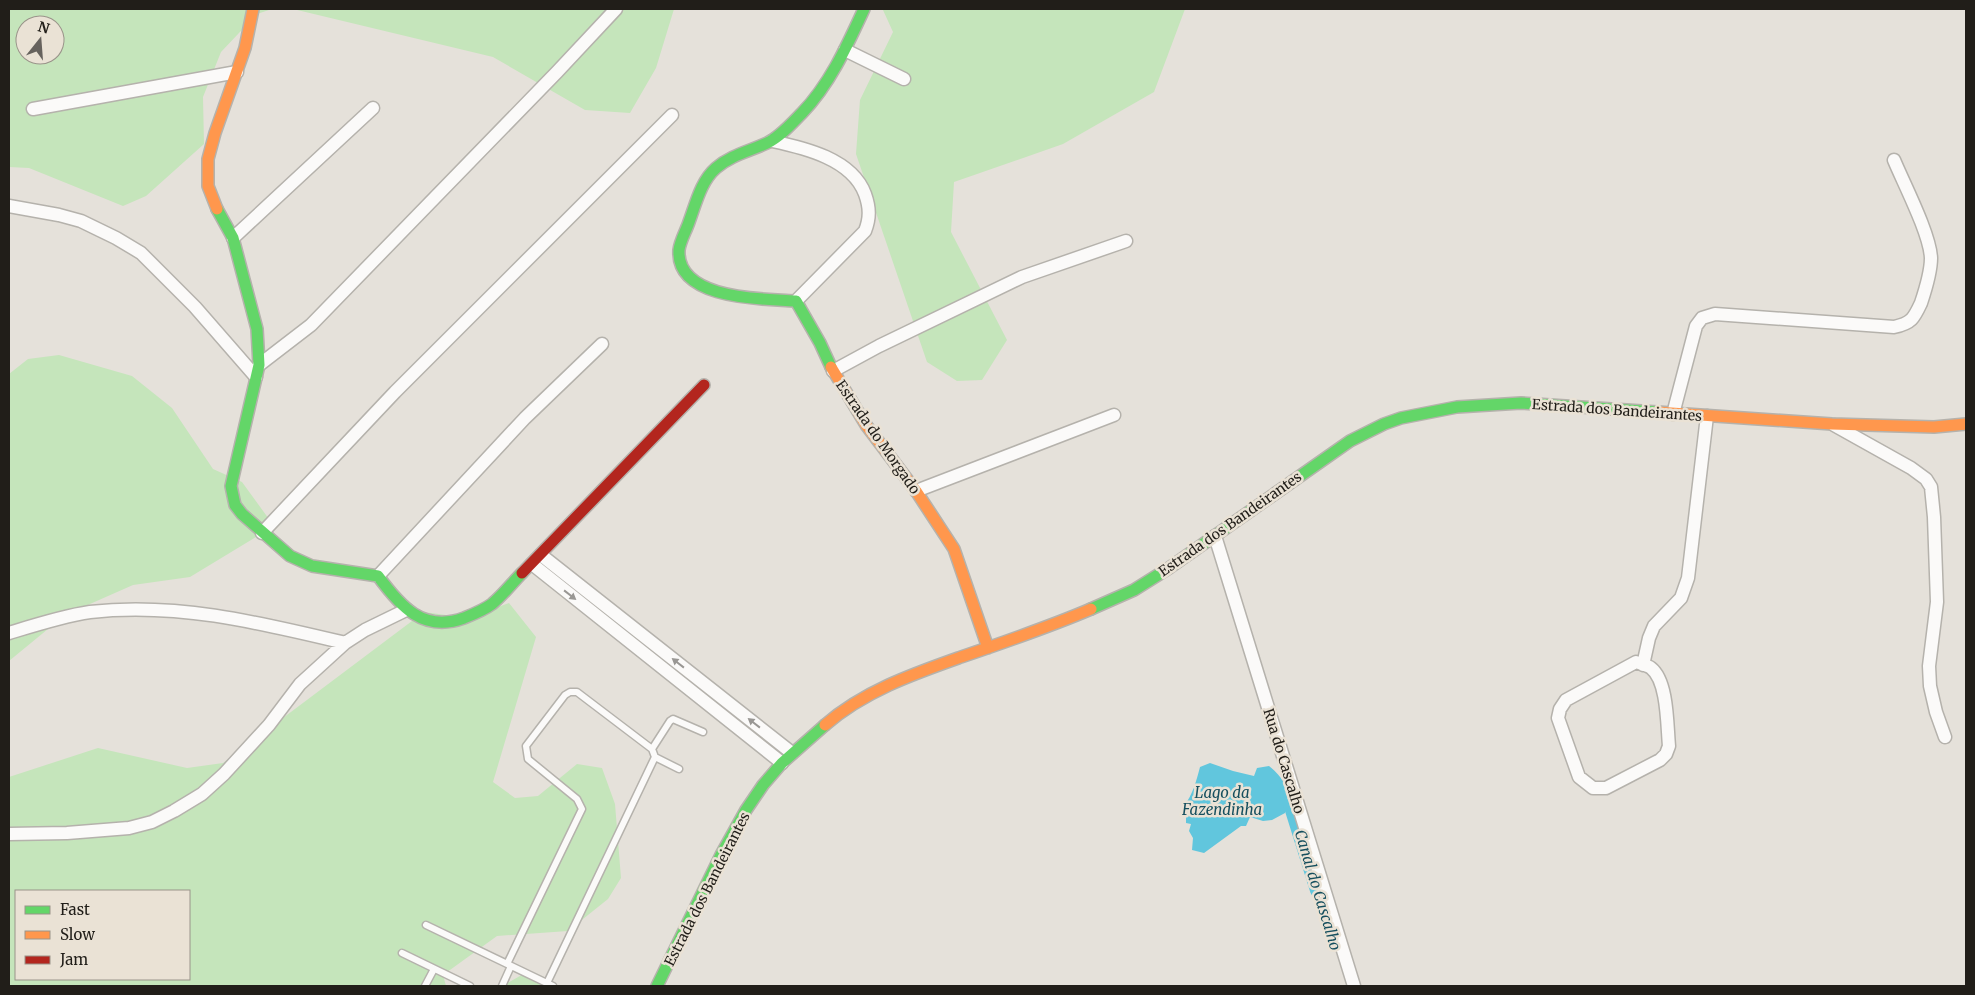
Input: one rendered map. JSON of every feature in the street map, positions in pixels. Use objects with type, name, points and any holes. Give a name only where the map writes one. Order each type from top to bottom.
[{"type":"street","points":[[252,9],[250,32],[211,142],[206,174],[212,200],[233,238],[257,329],[258,371],[231,486],[235,505],[262,533],[290,556],[312,566],[378,576],[406,610],[435,623],[452,623],[475,615],[492,604],[704,385]]},
{"type":"street","points":[[258,371],[311,324],[616,9]]},
{"type":"street","points":[[772,140],[798,147],[850,170],[860,182],[868,201],[870,220],[865,231],[796,301],[737,295],[702,287],[690,280],[680,268],[679,251],[706,179],[725,160],[772,140],[812,102],[845,50],[864,9]]},
{"type":"street","points":[[845,50],[904,79]]},
{"type":"street","points":[[33,109],[236,72]]},
{"type":"street","points":[[233,238],[373,108]]},
{"type":"street","points":[[262,533],[396,392],[672,115]]},
{"type":"street","points":[[1674,414],[1696,326],[1702,318],[1715,314],[1894,327],[1906,324],[1915,317],[1924,294],[1931,257],[1924,231],[1894,160]]},
{"type":"street","points":[[9,206],[81,221],[141,253],[258,371]]},
{"type":"street","points":[[832,371],[879,346],[1022,277],[1126,241]]},
{"type":"street","name":"Estrada do Morgado","points":[[796,301],[820,343],[832,371],[866,425],[916,491],[954,549],[988,648]]},
{"type":"street","points":[[378,576],[525,418],[602,344]]},
{"type":"street","name":"Estrada dos Bandeirantes","points":[[657,986],[721,855],[746,810],[763,785],[782,763],[835,716],[861,699],[900,679],[1054,625],[1134,590],[1215,536],[1350,441],[1384,424],[1402,418],[1457,407],[1521,403],[1832,424],[1934,427],[1966,424]]},
{"type":"street","points":[[916,491],[1114,414]]},
{"type":"street","points":[[1643,665],[1649,638],[1654,626],[1681,598],[1688,578],[1707,416]]},
{"type":"street","points":[[1832,424],[1911,468],[1926,479],[1931,488],[1937,602],[1930,666],[1930,686],[1936,712],[1945,737]]},
{"type":"street","name":"Rua do Cascalho","points":[[1215,536],[1354,986]]},
{"type":"street","points":[[536,560],[792,753]]},
{"type":"street","points":[[536,560],[782,763]]},
{"type":"street","points":[[9,633],[36,624],[89,612],[175,610],[288,629],[345,643]]},
{"type":"street","points":[[9,834],[67,833],[129,828],[152,822],[174,811],[202,794],[224,774],[269,725],[300,684],[345,643],[406,610]]},
{"type":"street","points":[[1636,662],[1643,665],[1650,667],[1660,680],[1664,694],[1669,746],[1666,754],[1660,760],[1606,788],[1593,788],[1579,777],[1558,718],[1560,709],[1566,700],[1636,662]]},
{"type":"lane","points":[[502,986],[509,965],[582,809],[577,800],[528,759],[526,746],[565,695],[570,692],[577,692],[652,749],[655,757],[679,768]]},
{"type":"lane","points":[[652,749],[673,719],[703,732]]},
{"type":"lane","points":[[546,983],[655,757]]},
{"type":"lane","points":[[426,925],[553,986]]},
{"type":"lane","points":[[402,953],[470,986]]},
{"type":"lane","points":[[425,986],[434,969]]},
{"type":"green space","points":[[9,9],[272,9],[257,14],[221,52],[203,97],[204,144],[146,196],[123,206],[29,168],[9,167]]},
{"type":"green space","points":[[293,9],[674,9],[656,68],[630,113],[585,110],[493,57]]},
{"type":"green space","points":[[878,9],[1185,9],[1154,92],[1063,144],[954,182],[951,232],[1007,340],[982,380],[957,381],[927,362],[856,154],[860,100],[893,32],[883,10]]},
{"type":"green space","points":[[59,355],[132,376],[172,408],[213,469],[242,482],[274,526],[190,577],[133,585],[65,615],[9,661],[9,374],[28,359]]},
{"type":"green space","points":[[509,603],[536,637],[493,782],[515,798],[538,796],[577,764],[602,768],[615,804],[621,878],[608,899],[568,931],[497,936],[443,975],[446,986],[9,986],[9,777],[98,748],[187,768],[223,763],[424,612],[468,618]]},
{"type":"green space","points":[[527,972],[550,979],[550,986],[502,986]]},
{"type":"water","name":"Lago da Fazendinha","points":[[1210,763],[1254,776],[1257,768],[1269,766],[1283,781],[1287,798],[1285,813],[1272,820],[1263,821],[1250,817],[1246,826],[1241,826],[1204,853],[1192,850],[1193,838],[1189,831],[1191,824],[1186,823],[1184,806],[1196,783],[1200,767]]},
{"type":"waterway","name":"Canal do Cascalho","points":[[1288,794],[1318,890]]},
{"type":"traffic: fast","points":[[831,367],[820,343],[796,301],[744,297],[724,294],[706,288],[691,279],[682,266],[679,250],[706,179],[716,168],[728,160],[777,137],[802,113],[829,77],[864,9]]},
{"type":"traffic: fast","points":[[217,209],[233,238],[257,329],[259,365],[231,486],[235,505],[242,514],[290,556],[312,566],[378,576],[395,597],[414,614],[436,622],[449,622],[464,618],[486,608],[500,597],[522,573]]},
{"type":"traffic: fast","points":[[1091,609],[1134,590],[1169,568],[1350,441],[1384,424],[1401,418],[1457,407],[1521,403],[1657,412]]},
{"type":"traffic: fast","points":[[657,986],[721,855],[746,810],[763,785],[782,763],[825,725]]},
{"type":"traffic: slow","points":[[217,209],[208,186],[208,159],[215,133],[245,48],[253,9]]},
{"type":"traffic: slow","points":[[831,367],[866,425],[916,491],[954,549],[988,648]]},
{"type":"traffic: slow","points":[[1657,412],[1832,424],[1934,427],[1966,424]]},
{"type":"traffic: slow","points":[[825,725],[856,702],[890,685],[925,670],[1091,609]]},
{"type":"traffic: jam","points":[[522,573],[704,385]]}]
